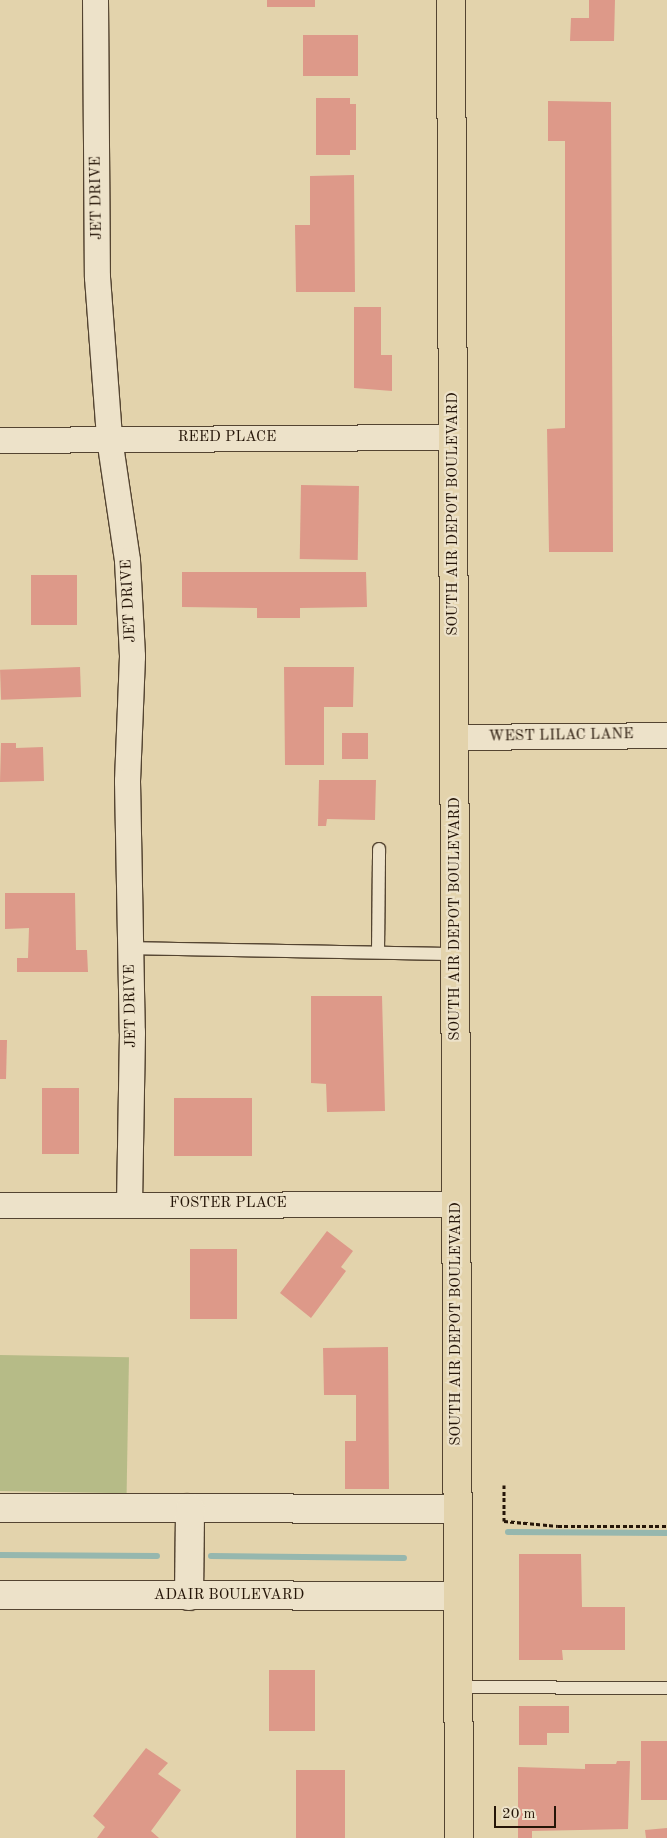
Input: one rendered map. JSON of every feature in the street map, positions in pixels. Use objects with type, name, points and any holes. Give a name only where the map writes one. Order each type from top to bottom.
[{"type":"main road","name":"SOUTH AIR DEPOT BOULEVARD","points":[[451,0],[459,1838]]},
{"type":"street","name":"JET DRIVE","points":[[95,0],[98,277],[110,438],[126,551],[132,656],[127,781],[130,948],[129,1203]]},
{"type":"street","name":"REED PLACE","points":[[0,440],[453,437]]},
{"type":"street","name":"WEST LILAC LANE","points":[[455,737],[667,735]]},
{"type":"street","name":"FOSTER PLACE","points":[[0,1205],[129,1203],[457,1204]]},
{"type":"street","points":[[0,1508],[457,1508]]},
{"type":"street","points":[[189,1596],[190,1508]]},
{"type":"street","name":"ADAIR BOULEVARD","points":[[0,1595],[457,1596]]},
{"type":"lane","points":[[378,952],[379,849]]},
{"type":"lane","points":[[130,948],[456,954]]},
{"type":"lane","points":[[458,1688],[667,1688]]},
{"type":"path","points":[[504,1485],[504,1521],[558,1526],[667,1526]]},
{"type":"green space","points":[[0,1355],[129,1357],[127,1493],[0,1491]]},
{"type":"building","points":[[267,0],[315,0],[315,7],[267,7]]},
{"type":"building","points":[[589,0],[615,0],[614,41],[570,41],[571,18],[589,18]]},
{"type":"building","points":[[303,35],[358,35],[358,76],[303,76]]},
{"type":"building","points":[[316,98],[350,98],[350,104],[356,104],[356,150],[350,150],[350,155],[316,155]]},
{"type":"building","points":[[548,101],[611,102],[613,552],[549,552],[547,429],[565,428],[565,141],[548,141]]},
{"type":"building","points":[[354,175],[355,292],[296,292],[295,225],[310,225],[310,176]]},
{"type":"building","points":[[354,307],[381,307],[381,355],[392,355],[392,391],[354,388]]},
{"type":"building","points":[[301,485],[359,486],[358,560],[300,559]]},
{"type":"building","points":[[182,572],[366,572],[367,607],[300,608],[300,618],[257,618],[257,608],[182,607]]},
{"type":"building","points":[[31,575],[77,575],[77,625],[31,625]]},
{"type":"building","points":[[80,667],[81,697],[1,700],[0,670]]},
{"type":"building","points":[[284,667],[354,667],[353,707],[324,707],[324,765],[285,765]]},
{"type":"building","points":[[342,733],[368,733],[368,759],[342,759]]},
{"type":"building","points":[[1,743],[16,743],[16,748],[43,747],[44,781],[0,782]]},
{"type":"building","points":[[319,780],[376,780],[375,820],[327,819],[326,826],[318,826]]},
{"type":"building","points":[[5,893],[75,893],[76,950],[87,950],[88,972],[17,972],[17,958],[28,958],[29,928],[5,929]]},
{"type":"building","points":[[311,996],[382,996],[385,1111],[327,1112],[326,1084],[311,1083]]},
{"type":"building","points":[[0,1040],[7,1040],[6,1079],[0,1079]]},
{"type":"building","points":[[42,1088],[79,1088],[79,1154],[42,1154]]},
{"type":"building","points":[[174,1098],[252,1098],[252,1156],[174,1156]]},
{"type":"building","points":[[327,1231],[353,1251],[341,1267],[346,1271],[311,1318],[280,1293]]},
{"type":"building","points":[[190,1249],[237,1249],[237,1319],[190,1319]]},
{"type":"building","points":[[388,1347],[389,1489],[345,1489],[345,1441],[356,1441],[356,1395],[324,1395],[323,1348]]},
{"type":"building","points":[[519,1554],[581,1554],[582,1607],[625,1607],[625,1650],[562,1650],[563,1660],[519,1660]]},
{"type":"building","points":[[269,1670],[315,1670],[315,1731],[269,1731]]},
{"type":"building","points":[[519,1706],[569,1706],[569,1733],[547,1733],[547,1745],[519,1745]]},
{"type":"building","points":[[641,1741],[667,1741],[667,1800],[641,1800]]},
{"type":"building","points":[[146,1748],[168,1763],[158,1774],[181,1790],[151,1831],[159,1838],[97,1838],[105,1827],[93,1816]]},
{"type":"building","points":[[617,1761],[630,1761],[628,1829],[532,1831],[532,1838],[518,1838],[518,1767],[585,1769],[585,1764],[616,1764]]},
{"type":"building","points":[[296,1770],[345,1770],[345,1838],[296,1838]]},
{"type":"building","points":[[667,1828],[667,1838],[646,1838],[645,1830]]},
{"type":"waterway","points":[[508,1532],[667,1533]]},
{"type":"waterway","points":[[0,1555],[157,1556]]},
{"type":"waterway","points":[[211,1556],[404,1558]]}]
